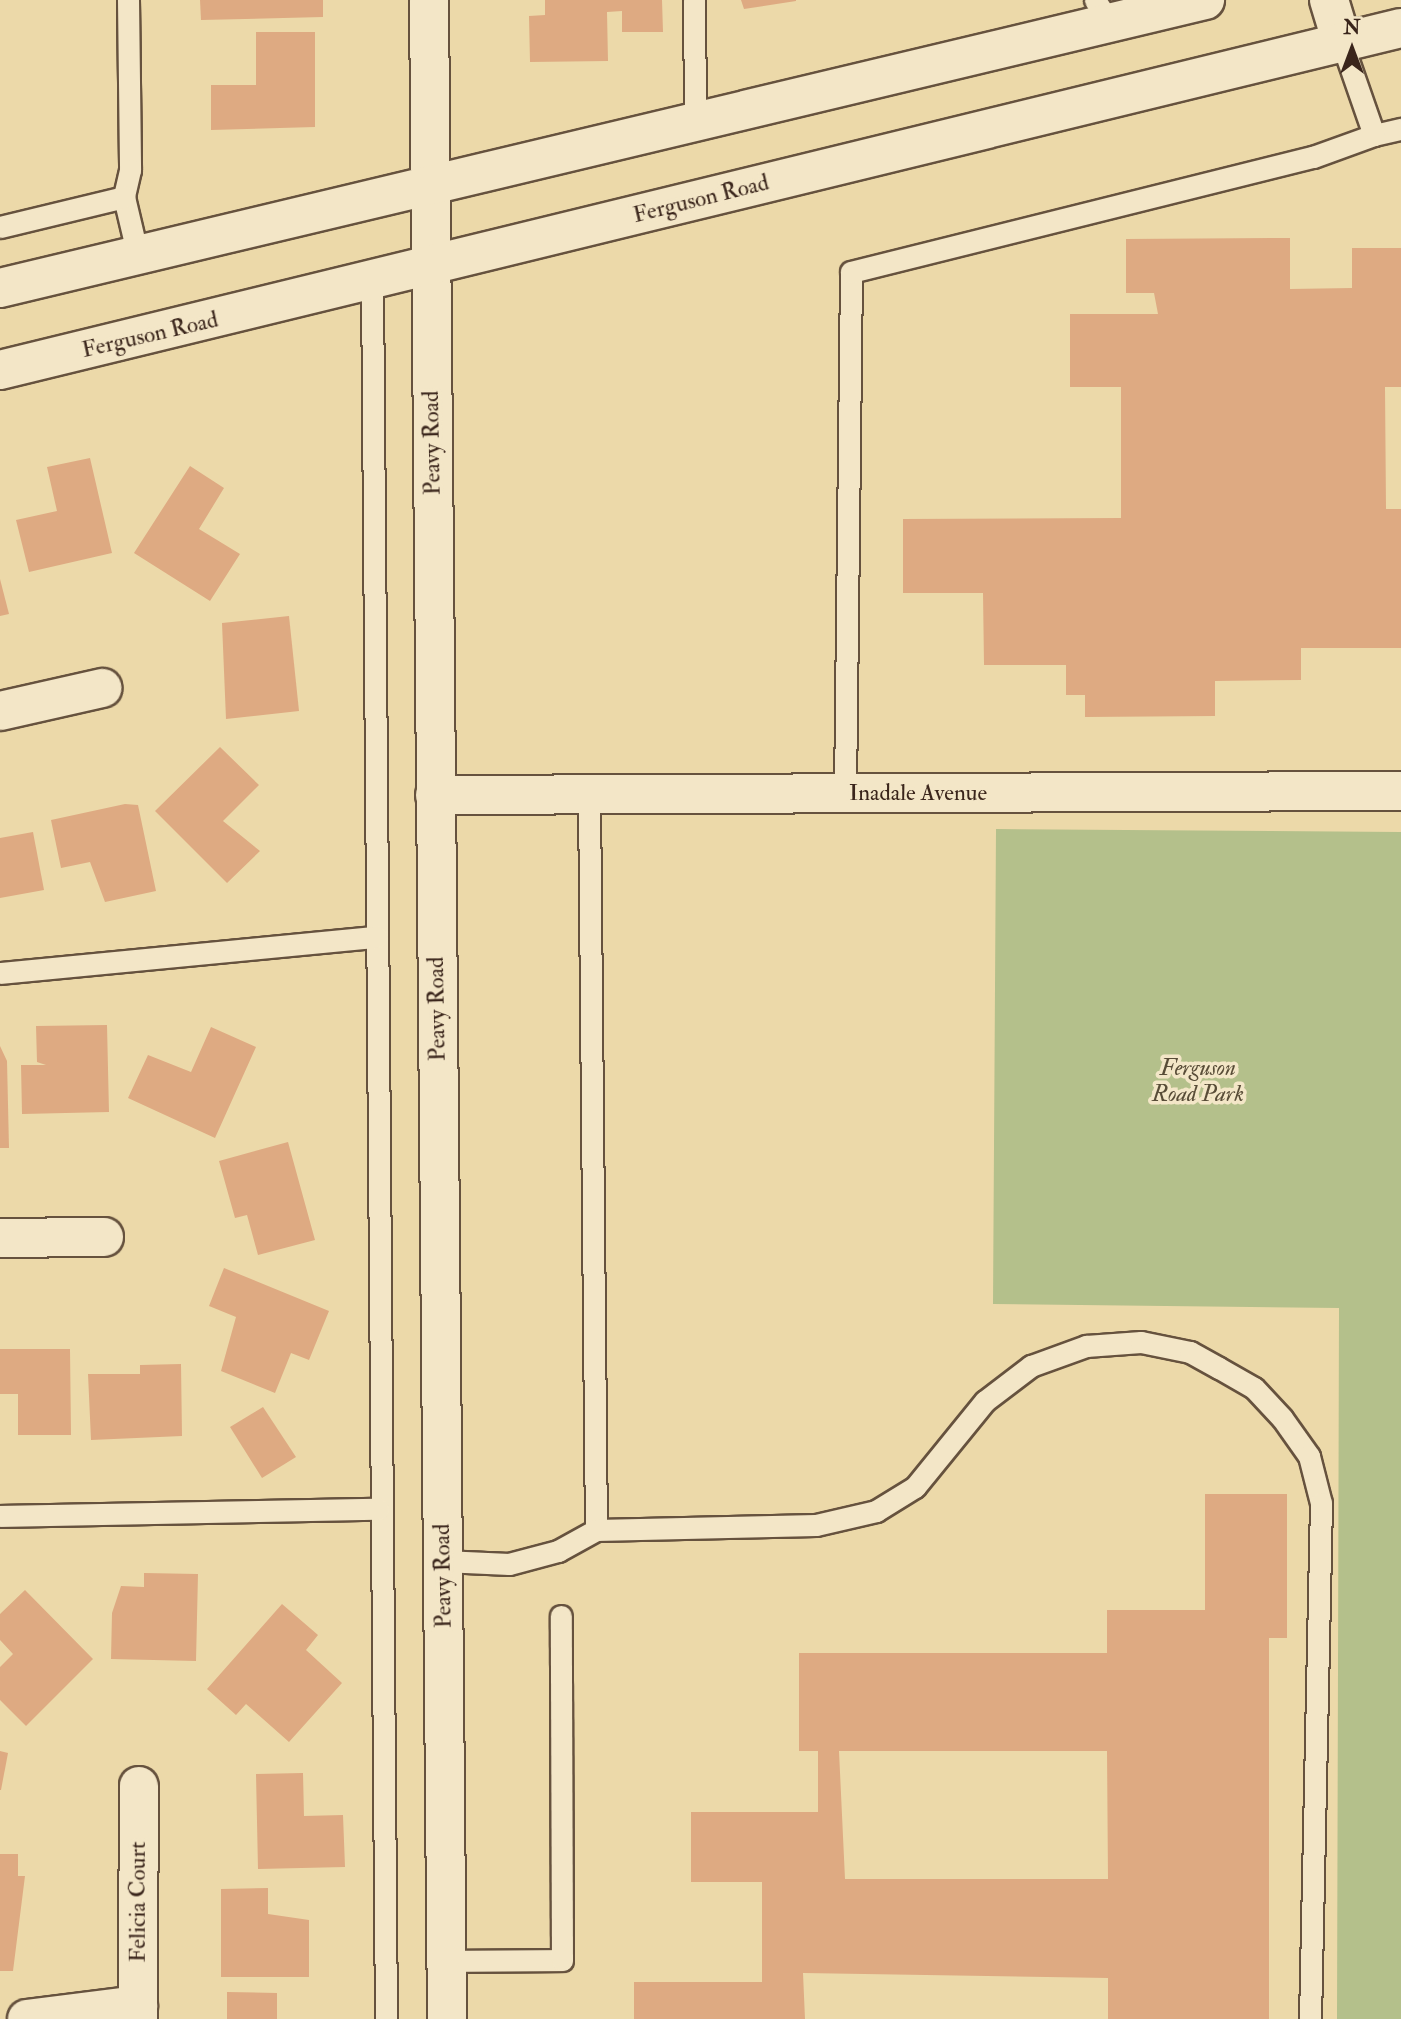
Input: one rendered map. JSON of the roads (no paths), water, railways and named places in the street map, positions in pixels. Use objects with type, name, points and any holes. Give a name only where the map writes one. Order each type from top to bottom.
[{"type":"street","name":"Peavy Road","points":[[429,0],[447,2019]]},
{"type":"street","points":[[0,288],[695,123],[1102,11],[1205,0]]},
{"type":"street","points":[[1329,0],[1342,43]]},
{"type":"street","name":"Ferguson Road","points":[[0,370],[1401,28]]},
{"type":"street","points":[[0,711],[102,688]]},
{"type":"street","name":"Inadale Avenue","points":[[435,795],[1401,791]]},
{"type":"street","points":[[0,1238],[104,1237]]},
{"type":"street","name":"Felicia Court","points":[[138,2012],[139,1786]]},
{"type":"street","points":[[27,2019],[138,2012]]},
{"type":"lane","points":[[128,0],[130,170],[124,197],[138,256]]},
{"type":"lane","points":[[694,0],[695,123]]},
{"type":"lane","points":[[1342,43],[1374,135]]},
{"type":"lane","points":[[845,793],[851,272],[1313,157],[1374,135],[1401,129]]},
{"type":"lane","points":[[0,227],[124,197]]},
{"type":"lane","points":[[372,281],[378,1509],[386,2019]]},
{"type":"lane","points":[[589,794],[596,1530]]},
{"type":"lane","points":[[0,973],[376,937]]},
{"type":"lane","points":[[443,1561],[509,1564],[558,1551],[596,1530],[816,1525],[876,1511],[915,1487],[985,1401],[1031,1366],[1086,1346],[1141,1342],[1190,1352],[1254,1388],[1309,1455],[1321,1503],[1310,2019]]},
{"type":"lane","points":[[0,1516],[378,1509]]},
{"type":"lane","points":[[446,1961],[562,1961],[561,1616]]},
{"type":"park label","name":"Ferguson Road Park","points":[[1198,1081]]}]
